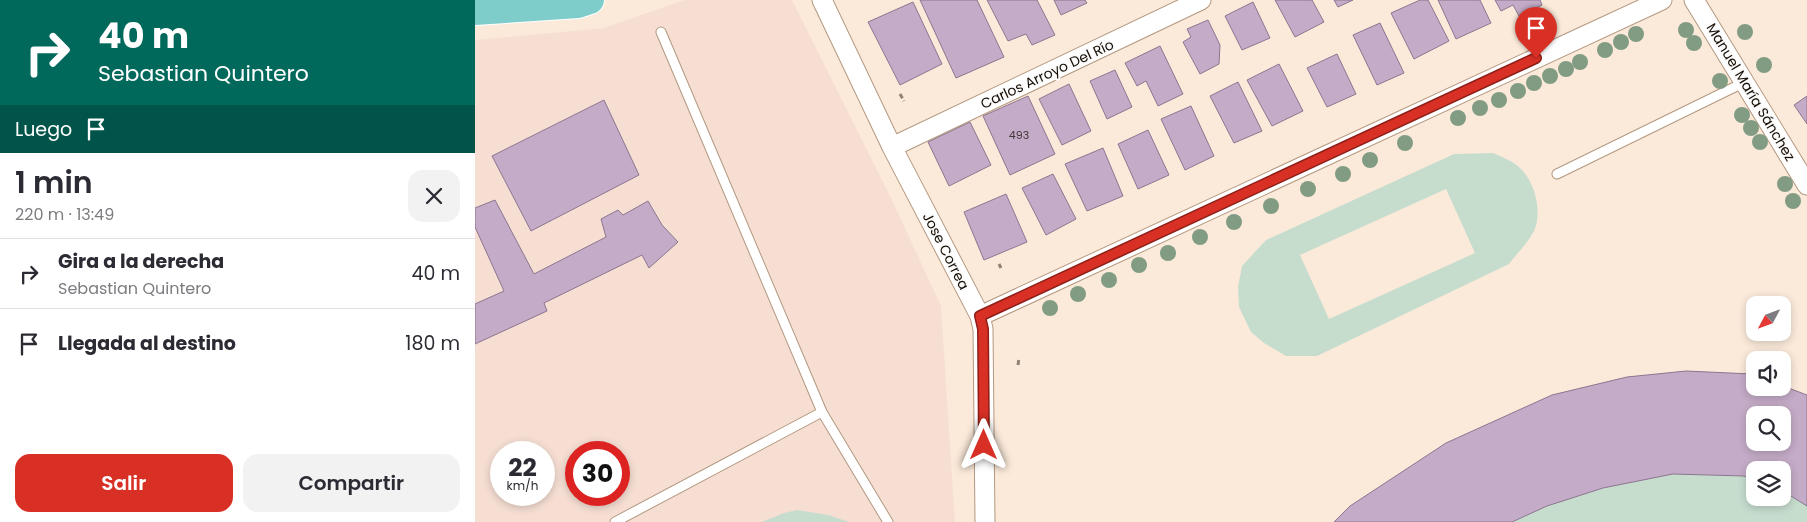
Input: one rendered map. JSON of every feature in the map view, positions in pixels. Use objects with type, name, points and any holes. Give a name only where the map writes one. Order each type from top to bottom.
[{"type":"main road","points":[[475,11],[578,4],[590,0]]},
{"type":"street","name":"Jose Correa","points":[[822,0],[892,147],[980,316],[983,329],[985,522]]},
{"type":"street","name":"Carlos Arroyo Del Río","points":[[892,147],[1201,0]]},
{"type":"street","points":[[980,316],[1662,0]]},
{"type":"street","name":"Manuel María Sánchez","points":[[1694,0],[1807,185]]},
{"type":"lane","points":[[661,32],[823,412],[888,522]]},
{"type":"lane","points":[[1557,174],[1745,82]]},
{"type":"lane","points":[[615,522],[823,412]]},
{"type":"path","points":[[900,94],[905,101]]},
{"type":"path","points":[[1017,365],[1019,358]]},
{"type":"shaded area","points":[[684,0],[792,0],[892,200],[941,306],[955,522],[475,522],[475,40],[604,28]]},
{"type":"green space","points":[[1493,153],[1517,166],[1525,173],[1533,187],[1538,211],[1536,226],[1528,241],[1509,264],[1317,356],[1286,356],[1264,343],[1251,332],[1239,307],[1238,287],[1242,266],[1266,240],[1454,154]],"holes":[[[1446,189],[1475,253],[1329,319],[1300,255]]]},
{"type":"green space","points":[[1686,371],[1746,374],[1746,396],[1791,396],[1791,389],[1807,395],[1807,522],[1334,522],[1446,443],[1552,395],[1627,377]]},
{"type":"green space","points":[[797,510],[828,515],[849,522],[762,522]]},
{"type":"building","points":[[920,0],[977,0],[1004,57],[956,78]]},
{"type":"building","points":[[987,0],[1037,0],[1055,35],[1032,45],[1026,34],[1008,41]]},
{"type":"building","points":[[1054,0],[1085,0],[1087,3],[1061,15]]},
{"type":"building","points":[[1275,0],[1312,0],[1324,22],[1295,37]]},
{"type":"building","points":[[1334,0],[1353,0],[1338,7]]},
{"type":"building","points":[[1420,0],[1428,0],[1449,41],[1414,59],[1391,13]]},
{"type":"building","points":[[1438,0],[1480,0],[1491,23],[1456,39]]},
{"type":"building","points":[[1495,0],[1540,0],[1542,5],[1519,16],[1513,5],[1501,11]]},
{"type":"building","points":[[913,2],[942,64],[900,85],[868,22]]},
{"type":"building","points":[[1253,2],[1270,38],[1242,50],[1225,16]]},
{"type":"building","points":[[1208,20],[1220,45],[1219,64],[1200,74],[1183,42],[1191,37],[1187,29]]},
{"type":"building","points":[[1380,23],[1404,73],[1377,85],[1353,35]]},
{"type":"building","points":[[1160,46],[1183,94],[1158,106],[1146,81],[1137,86],[1125,63]]},
{"type":"building","points":[[1337,54],[1356,94],[1327,107],[1307,68]]},
{"type":"building","points":[[1279,64],[1303,111],[1272,126],[1247,80]]},
{"type":"building","points":[[1115,70],[1132,107],[1107,119],[1090,81]]},
{"type":"building","points":[[1238,82],[1262,131],[1234,143],[1210,96]]},
{"type":"building","points":[[1069,84],[1091,131],[1062,145],[1039,99]]},
{"type":"building","points":[[1028,96],[1055,154],[1010,175],[983,116]]},
{"type":"building","points":[[1807,96],[1807,124],[1794,105]]},
{"type":"building","points":[[604,100],[639,175],[531,231],[492,156]]},
{"type":"building","points":[[1191,106],[1214,156],[1185,170],[1161,119]]},
{"type":"building","points":[[970,122],[991,165],[949,186],[928,142]]},
{"type":"building","points":[[1148,130],[1169,175],[1138,189],[1118,144]]},
{"type":"building","points":[[1103,148],[1123,196],[1087,211],[1065,164]]},
{"type":"building","points":[[1053,174],[1076,219],[1046,235],[1022,188]]},
{"type":"building","points":[[1006,194],[1027,242],[984,260],[964,212]]},
{"type":"building","points":[[495,200],[534,274],[606,237],[601,219],[618,210],[623,215],[648,201],[662,225],[678,242],[649,268],[642,255],[544,303],[547,311],[475,344],[475,304],[504,291],[475,227],[475,208]]},
{"type":"building","points":[[1686,371],[1746,374],[1746,396],[1791,396],[1791,389],[1807,395],[1807,506],[1791,496],[1791,461],[1746,461],[1746,477],[1673,474],[1603,488],[1547,506],[1512,522],[1334,522],[1350,506],[1446,443],[1552,395],[1627,377]]},
{"type":"route","points":[[984,445],[983,329],[980,316],[1536,58]]}]
